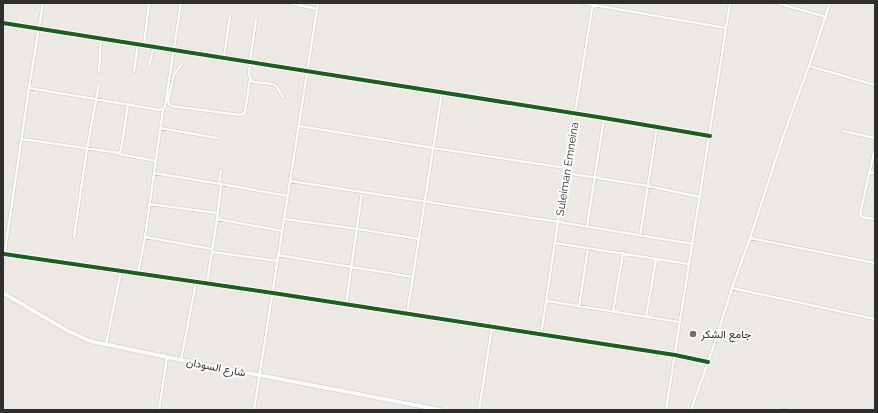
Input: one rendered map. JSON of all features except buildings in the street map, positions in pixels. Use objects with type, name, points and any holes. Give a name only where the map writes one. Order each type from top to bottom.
[{"type":"main road","name":"شارع السودان","points":[[3,293],[68,331],[84,338],[106,344],[181,360],[441,410]]},
{"type":"street","points":[[3,264],[43,3]]},
{"type":"street","points":[[144,45],[150,3]]},
{"type":"street","points":[[138,273],[181,3]]},
{"type":"street","points":[[289,3],[317,9]]},
{"type":"street","points":[[254,410],[318,3]]},
{"type":"street","points":[[582,3],[726,28]]},
{"type":"street","points":[[666,410],[730,3]]},
{"type":"street","points":[[777,3],[826,17]]},
{"type":"street","points":[[691,410],[830,3]]},
{"type":"street","name":"Suleiman Emneina","points":[[541,335],[566,168],[593,4]]},
{"type":"street","points":[[224,57],[230,16]]},
{"type":"street","points":[[182,64],[174,74],[168,102],[171,106],[240,116],[245,112],[256,20]]},
{"type":"street","points":[[3,23],[250,61],[710,136]]},
{"type":"street","points":[[99,71],[101,38]]},
{"type":"street","points":[[134,71],[138,44]]},
{"type":"street","points":[[150,65],[154,46]]},
{"type":"street","points":[[809,66],[875,85]]},
{"type":"street","points":[[250,79],[254,82],[273,84],[278,88],[283,97]]},
{"type":"street","points":[[74,237],[87,149],[99,84]]},
{"type":"street","points":[[29,88],[160,110],[163,109]]},
{"type":"street","points":[[406,314],[442,92]]},
{"type":"street","points":[[118,154],[121,150],[128,104]]},
{"type":"street","points":[[586,226],[604,118]]},
{"type":"street","points":[[299,126],[566,168]]},
{"type":"street","points":[[640,236],[657,127]]},
{"type":"street","points":[[160,128],[217,138]]},
{"type":"street","points":[[843,132],[875,138]]},
{"type":"street","points":[[22,138],[156,161]]},
{"type":"street","points":[[875,148],[860,215],[862,217],[875,218]]},
{"type":"street","points":[[207,283],[217,219],[221,170]]},
{"type":"street","points":[[869,172],[875,173]]},
{"type":"street","points":[[154,173],[288,196]]},
{"type":"street","points":[[566,174],[648,186],[700,197]]},
{"type":"street","points":[[290,181],[586,226],[693,244]]},
{"type":"street","points":[[346,304],[358,229],[362,192]]},
{"type":"street","points":[[149,204],[217,213]]},
{"type":"street","points":[[217,219],[282,231]]},
{"type":"street","points":[[284,219],[419,239]]},
{"type":"street","points":[[145,236],[212,250],[278,261]]},
{"type":"street","points":[[750,238],[875,263]]},
{"type":"street","points":[[555,243],[689,264]]},
{"type":"street","points":[[579,307],[588,248]]},
{"type":"street","points":[[613,312],[623,253]]},
{"type":"street","points":[[4,254],[492,326],[541,335],[675,355],[708,362]]},
{"type":"street","points":[[278,255],[413,277]]},
{"type":"street","points":[[646,317],[656,259]]},
{"type":"street","points":[[106,344],[121,271]]},
{"type":"street","points":[[181,360],[196,282]]},
{"type":"street","points":[[732,288],[875,319]]},
{"type":"street","points":[[546,301],[679,322]]},
{"type":"street","points":[[479,410],[492,326]]},
{"type":"street","points":[[159,410],[167,357]]},
{"type":"cycle path","points":[[3,23],[710,136]]},
{"type":"cycle path","points":[[4,254],[273,293],[675,355],[708,362]]},
{"type":"place","name":"جامع الشكر","points":[[693,334]]}]
